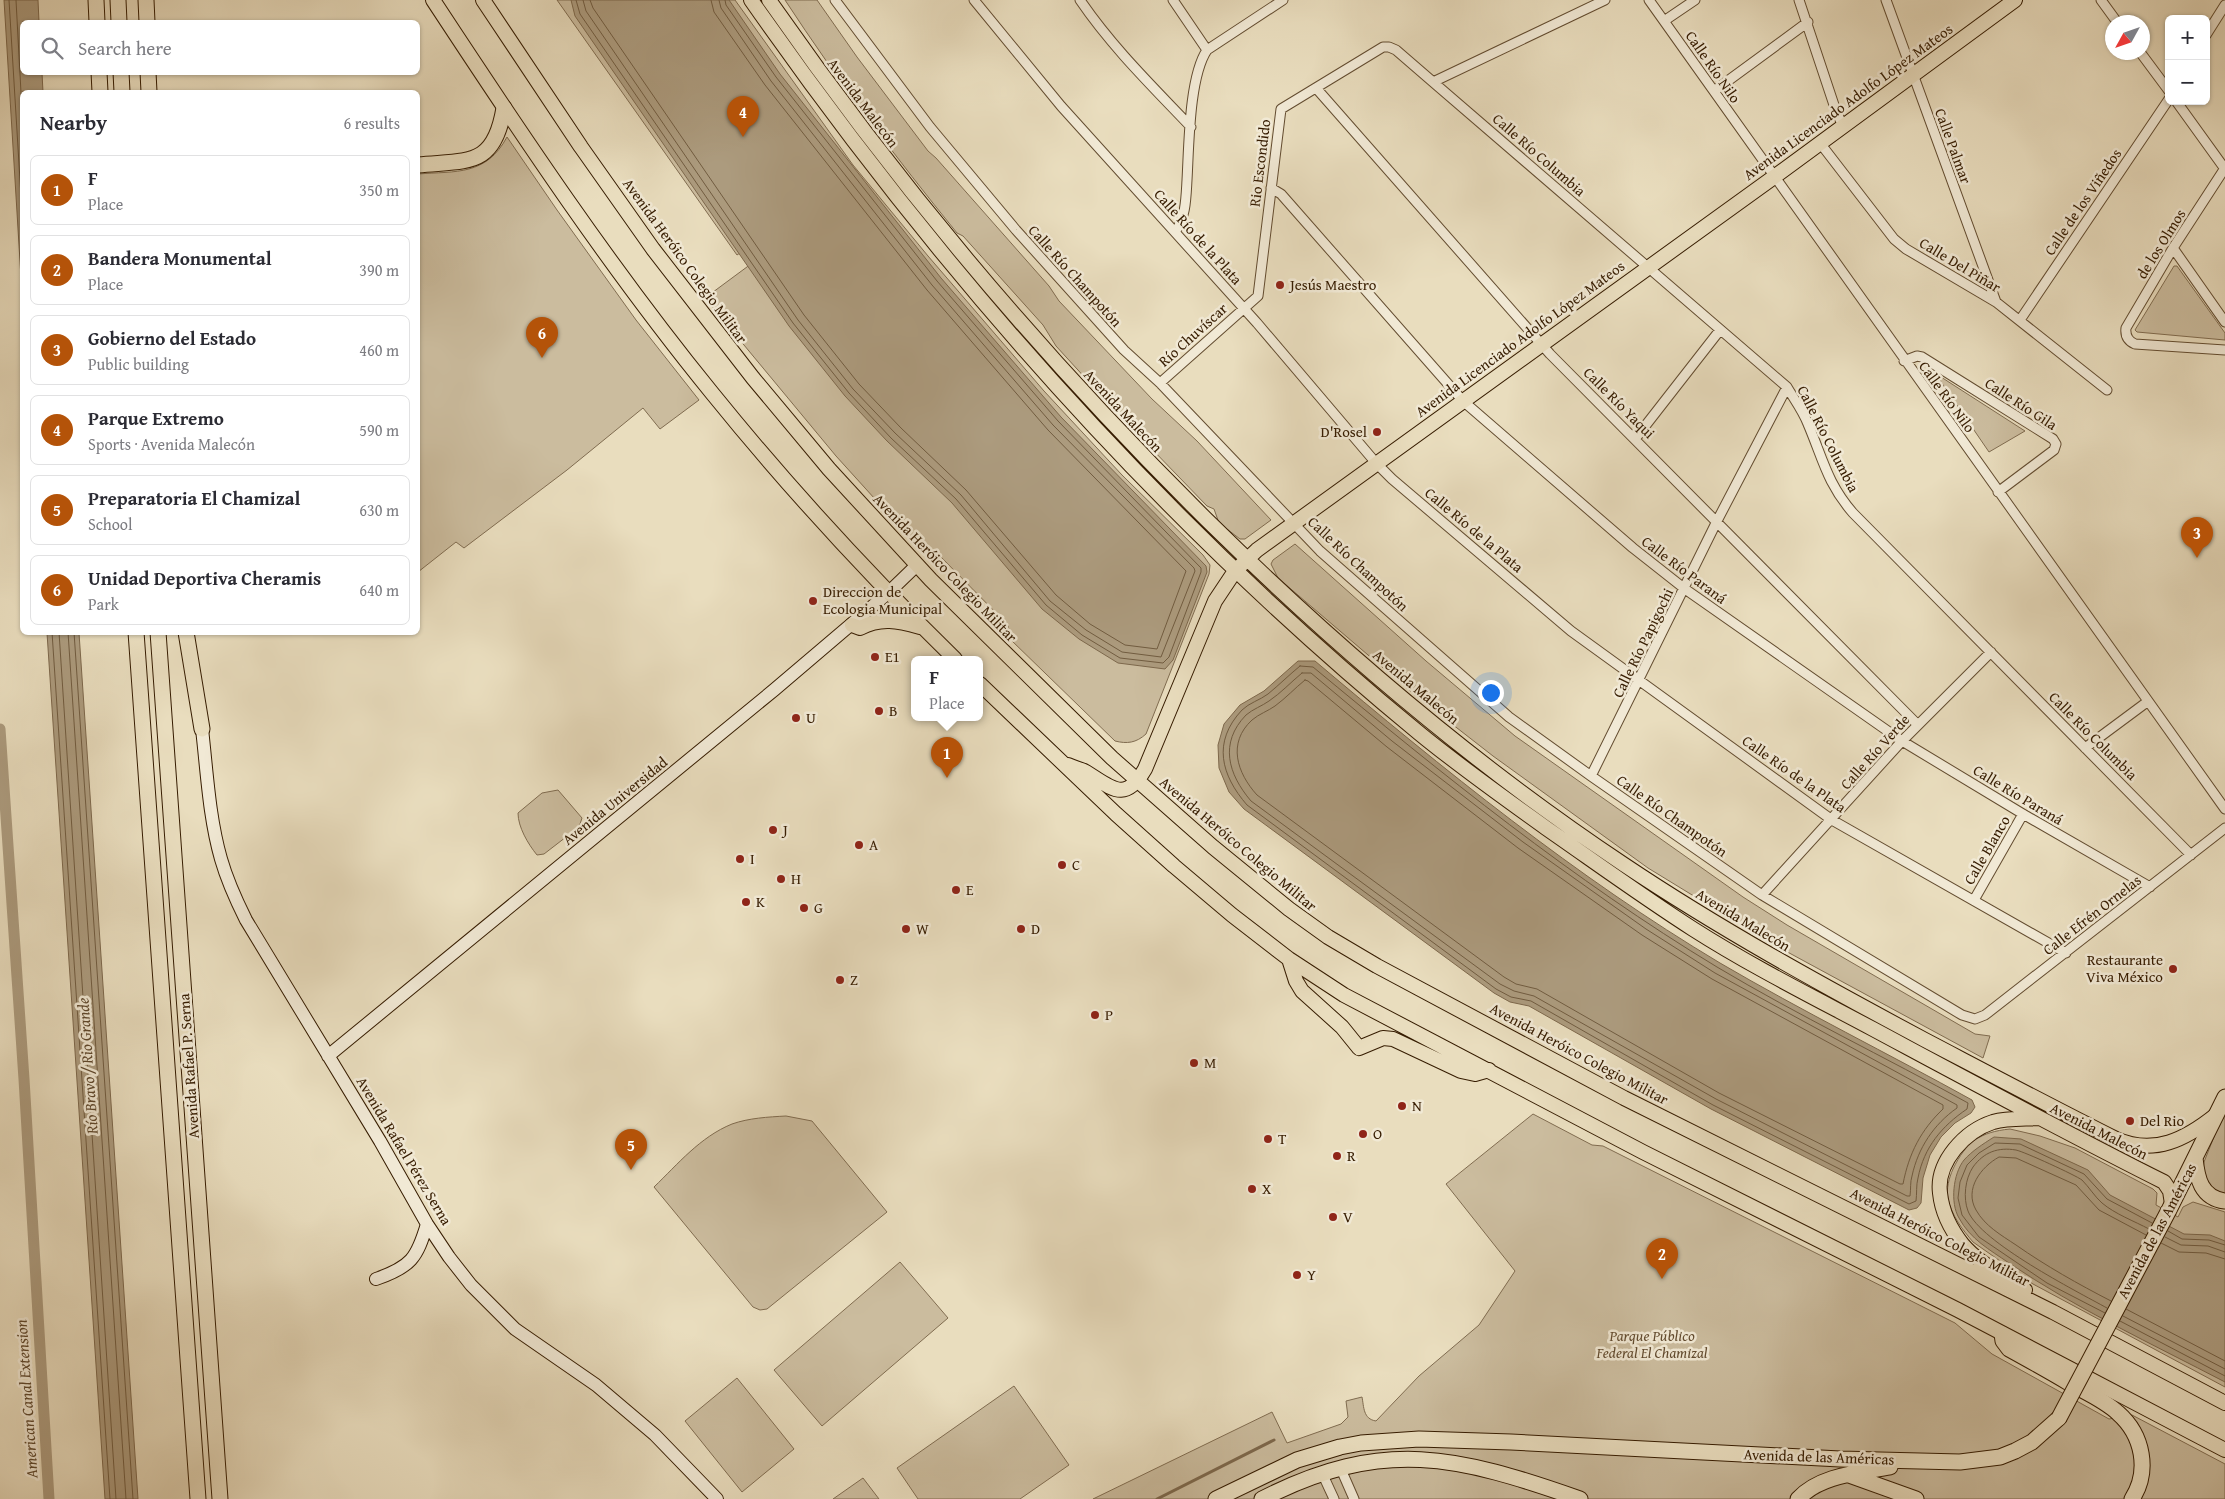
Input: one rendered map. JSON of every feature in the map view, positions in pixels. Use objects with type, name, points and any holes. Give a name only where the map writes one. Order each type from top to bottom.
[{"type":"highway","points":[[96,0],[97,20]]},
{"type":"highway","points":[[118,0],[119,20]]},
{"type":"highway","points":[[146,0],[147,20]]},
{"type":"highway","points":[[99,75],[100,90]]},
{"type":"highway","points":[[121,75],[122,90]]},
{"type":"highway","points":[[148,75],[149,90]]},
{"type":"highway","points":[[420,165],[467,161],[484,153],[492,145],[500,130],[504,108]]},
{"type":"highway","name":"Avenida Rafael P. Serna","points":[[136,635],[198,1499]]},
{"type":"highway","name":"Avenida Rafael P. Serna","points":[[158,635],[220,1499]]},
{"type":"highway","points":[[186,635],[202,729]]},
{"type":"highway","name":"Avenida de las Américas","points":[[1216,1499],[1297,1460],[1340,1446],[1409,1440],[1511,1442],[1918,1461],[1960,1462],[2000,1457],[2032,1442],[2059,1418],[2196,1158],[2225,1097]]},
{"type":"highway","points":[[2196,1158],[2197,1176],[2202,1187],[2214,1198],[2225,1201]]},
{"type":"highway","points":[[2002,1334],[2003,1341],[2009,1349],[2103,1402],[2118,1413],[2132,1430],[2140,1447],[2143,1467],[2137,1491],[2132,1499]]},
{"type":"highway","points":[[1262,1499],[1340,1467],[1390,1459],[1425,1458],[1490,1470],[1580,1499]]},
{"type":"highway","points":[[1822,1458],[1850,1475],[1916,1499]]},
{"type":"highway","points":[[1798,1499],[1807,1489],[1827,1480],[1918,1461]]},
{"type":"main road","points":[[433,0],[504,108],[616,268],[712,393],[822,523],[888,593],[952,656]]},
{"type":"main road","name":"Avenida Heróico Colegio Militar","points":[[484,0],[581,147],[711,326],[829,469],[917,565],[1024,673],[1138,782],[1289,909],[1328,937],[1624,1098],[2053,1312],[2225,1403]]},
{"type":"main road","name":"Avenida Malecón","points":[[751,0],[903,206],[972,289],[1128,463],[1235,571],[1420,734],[1492,789],[1626,884],[1733,953],[2039,1118],[2164,1182],[2170,1191],[2170,1207]]},
{"type":"main road","name":"Avenida Malecón","points":[[769,0],[822,76],[886,161],[999,298],[1091,401],[1157,470],[1247,559],[1388,687],[1488,767],[1609,854],[1748,943],[2066,1114],[2128,1145],[2141,1147],[2169,1144],[2199,1129],[2217,1115]]},
{"type":"main road","name":"Avenida Licenciado Adolfo López Mateos","points":[[1138,782],[1212,608],[1224,586],[1247,559],[1293,523],[1774,177],[2015,0]]},
{"type":"main road","name":"Avenida Universidad","points":[[328,1056],[674,774],[852,625],[917,565]]},
{"type":"main road","points":[[852,625],[860,628],[870,623],[889,620],[922,627]]},
{"type":"main road","points":[[983,687],[1062,764],[1174,866],[1232,915],[1289,959],[1344,994],[1643,1152],[2002,1334],[2225,1450]]},
{"type":"main road","name":"Avenida Rafael Pérez Serna","points":[[202,729],[214,825],[220,857],[229,884],[246,920],[427,1224],[449,1257],[494,1309],[515,1329],[596,1385],[655,1434],[717,1499]]},
{"type":"main road","points":[[1062,764],[1084,771],[1112,790],[1127,790],[1138,782]]},
{"type":"main road","points":[[1289,959],[1296,981],[1302,991],[1342,1027],[1359,1048],[1371,1041],[1388,1038],[1461,1071],[1475,1074],[1489,1070]]},
{"type":"main road","points":[[2039,1118],[1994,1122],[1968,1136],[1956,1147],[1948,1159],[1940,1179],[1939,1192],[1948,1222],[1964,1246],[1976,1258],[2023,1288],[2053,1312]]},
{"type":"main road","points":[[376,1279],[409,1264],[416,1256],[427,1224]]},
{"type":"street","name":"Calle Río Champotón","points":[[835,0],[930,127],[1016,230],[1124,350],[1160,382],[1320,551],[1509,717],[1591,776],[1762,895],[1962,1015],[1975,1019]]},
{"type":"street","name":"Calle Río de la Plata","points":[[974,0],[1061,106],[1244,308],[1376,463],[1572,630],[1832,820],[2066,953]]},
{"type":"street","points":[[1080,0],[1119,52],[1191,127]]},
{"type":"street","points":[[1173,0],[1207,50]]},
{"type":"street","points":[[1433,82],[1605,0]]},
{"type":"street","name":"Calle Río Nilo","points":[[1649,0],[2225,810]]},
{"type":"street","points":[[1664,21],[1695,0]]},
{"type":"street","points":[[1799,0],[1808,22],[1836,111],[1844,126]]},
{"type":"street","name":"Calle Palmar","points":[[1886,0],[1996,302]]},
{"type":"street","points":[[2100,0],[2112,15]]},
{"type":"street","points":[[1175,232],[1180,225],[1185,201],[1197,70],[1200,60],[1207,50],[1279,1]]},
{"type":"street","points":[[2210,29],[2225,5]]},
{"type":"street","points":[[1714,92],[1808,22]]},
{"type":"street","name":"Rio Escondido","points":[[1244,308],[1258,296],[1281,109],[1383,47],[1389,47]]},
{"type":"street","name":"Calle Río Columbia","points":[[1389,47],[1396,50],[1787,387],[1808,423],[1837,494],[1853,513],[2191,854]]},
{"type":"street","points":[[2146,60],[2165,86]]},
{"type":"street","name":"Calle Río Yaqui","points":[[1316,88],[1541,344],[1918,725]]},
{"type":"street","name":"Calle de los Viñedos","points":[[2020,320],[2165,105]]},
{"type":"street","points":[[2179,105],[2225,168]]},
{"type":"street","name":"Calle Del Piñar","points":[[1820,143],[1894,239],[1906,249],[1996,302],[2107,390]]},
{"type":"street","name":"de los Olmos","points":[[2225,168],[2173,248],[2126,328],[2126,337],[2136,344],[2225,350]]},
{"type":"street","name":"Calle Río Paraná","points":[[1271,188],[1281,194],[1462,401],[1632,548],[1685,590],[1902,741],[2023,814],[2150,887]]},
{"type":"street","points":[[2173,248],[2225,322]]},
{"type":"street","name":"Río Chuvíscar","points":[[1160,382],[1244,308]]},
{"type":"street","points":[[1635,438],[1720,330]]},
{"type":"street","name":"Calle Río Gila","points":[[1904,361],[1917,356],[1922,357],[2053,440],[2056,444],[2054,450],[1998,492]]},
{"type":"street","name":"Calle Río Papigochi","points":[[1591,776],[1685,590],[1717,521],[1787,387]]},
{"type":"street","name":"Calle Río Verde","points":[[1762,895],[1902,741],[1991,652]]},
{"type":"street","points":[[2085,748],[2147,702]]},
{"type":"street","name":"Calle Blanco","points":[[1974,900],[2023,814]]},
{"type":"street","name":"Calle Efrén Ornelas","points":[[1975,1019],[1986,1015],[2225,828]]},
{"type":"street","points":[[1340,1467],[1354,1499]]},
{"type":"street","points":[[1322,1473],[1334,1499]]},
{"type":"green space","points":[[557,0],[735,0],[853,165],[928,256],[1044,391],[1122,475],[1203,555],[1210,565],[1209,574],[1146,734],[1131,742],[1115,741],[1011,640],[1008,625],[937,553],[923,552],[836,456],[705,298],[755,261],[746,249],[737,255]]},
{"type":"green space","points":[[785,0],[817,0],[857,57],[928,151],[1049,286],[1059,301],[1152,399],[1197,441],[1271,520],[1245,539],[1240,539],[1219,523],[1214,509],[1207,506],[1120,416],[1056,346],[1043,325],[963,236],[957,233],[868,119]]},
{"type":"green space","points":[[507,137],[636,320],[699,400],[660,429],[643,408],[567,470],[464,548],[456,542],[420,570],[420,174],[469,169],[490,159],[499,150]]},
{"type":"green space","points":[[2174,266],[2177,266],[2225,333],[2225,340],[2137,332],[2135,330]]},
{"type":"green space","points":[[1941,377],[2025,431],[1989,452],[1939,379]]},
{"type":"green space","points":[[1295,544],[1426,661],[1515,736],[1743,897],[1787,925],[1975,1034],[1990,1036],[1983,1058],[1769,942],[1648,868],[1493,756],[1416,696],[1278,578],[1271,564],[1273,560]]},
{"type":"green space","points":[[558,790],[582,818],[579,827],[544,854],[537,855],[524,835],[518,813],[542,793]]},
{"type":"green space","points":[[2225,1109],[2225,1195],[2210,1188],[2203,1172],[2204,1162]]},
{"type":"green space","name":"Parque Público Federal El Chamizal","points":[[1533,1114],[1592,1145],[1603,1146],[1955,1323],[1992,1354],[2109,1419],[2132,1415],[2225,1464],[2225,1499],[1093,1499],[1272,1412],[1287,1443],[1341,1424],[1348,1417],[1346,1401],[1362,1397],[1366,1415],[1376,1421],[1419,1376],[1479,1325],[1515,1271],[1446,1184]]},
{"type":"green space","points":[[786,1116],[812,1121],[887,1212],[767,1309],[760,1310],[753,1307],[654,1187],[690,1152],[720,1129],[745,1120]]},
{"type":"green space","points":[[2010,1129],[2040,1136],[2075,1148],[2153,1189],[2157,1193],[2156,1205],[2178,1217],[2183,1207],[2193,1202],[2225,1212],[2225,1387],[2033,1284],[1973,1242],[1952,1211],[1947,1191],[1950,1176],[1963,1152],[1975,1140],[1999,1130]]},
{"type":"green space","points":[[900,1262],[948,1318],[822,1426],[774,1370]]},
{"type":"green space","points":[[737,1378],[794,1449],[742,1492],[685,1421]]},
{"type":"green space","points":[[1014,1386],[1069,1465],[1020,1499],[918,1499],[897,1468]]},
{"type":"green space","points":[[863,1478],[879,1499],[833,1499]]},
{"type":"water","points":[[4,0],[38,0],[39,20],[20,20],[20,75],[42,75],[43,90],[20,90],[20,261]]},
{"type":"water","points":[[571,0],[729,0],[780,74],[941,278],[1061,417],[1206,566],[1207,572],[1173,660],[1165,669],[1118,663],[1079,639],[1042,609],[952,503],[887,441],[845,396],[789,326],[575,16]]},
{"type":"water","name":"Río Bravo / Rio Grande","points":[[47,635],[79,635],[138,1499],[105,1499]]},
{"type":"water","points":[[1298,661],[1315,661],[1412,742],[1512,820],[1614,895],[1667,930],[1751,981],[1972,1100],[1975,1107],[1971,1113],[1955,1123],[1941,1137],[1930,1155],[1923,1178],[1921,1203],[1917,1208],[1909,1210],[1711,1109],[1529,1006],[1510,1002],[1494,993],[1244,809],[1229,792],[1219,768],[1218,745],[1224,724],[1240,705],[1264,691]]},
{"type":"water","points":[[1994,1137],[2021,1139],[2088,1170],[2110,1195],[2184,1234],[2210,1235],[2225,1241],[2225,1382],[2061,1296],[1981,1244],[1969,1232],[1959,1218],[1954,1205],[1957,1173],[1964,1160]]},
{"type":"waterway","name":"American Canal Extension","points":[[0,729],[24,1079],[49,1499]]},
{"type":"waterway","points":[[1157,1499],[1274,1440]]},
{"type":"place","name":"Parque Extremo","points":[[743,137]]},
{"type":"place","name":"Jesús Maestro","points":[[1280,285]]},
{"type":"place","name":"Unidad Deportiva Cheramis","points":[[542,358]]},
{"type":"place","name":"D'Rosel","points":[[1377,432]]},
{"type":"place","name":"Gobierno del Estado","points":[[2197,558]]},
{"type":"place","name":"Direccion de Ecologia Municipal","points":[[813,601]]},
{"type":"place","name":"E1","points":[[875,657]]},
{"type":"place","name":"B","points":[[879,711]]},
{"type":"place","name":"U","points":[[796,718]]},
{"type":"place","name":"F","points":[[947,778]]},
{"type":"place","name":"J","points":[[773,830]]},
{"type":"place","name":"A","points":[[859,845]]},
{"type":"place","name":"I","points":[[740,859]]},
{"type":"place","name":"C","points":[[1062,865]]},
{"type":"place","name":"H","points":[[781,879]]},
{"type":"place","name":"E","points":[[956,890]]},
{"type":"place","name":"K","points":[[746,902]]},
{"type":"place","name":"G","points":[[804,908]]},
{"type":"place","name":"W","points":[[906,929]]},
{"type":"place","name":"D","points":[[1021,929]]},
{"type":"place","name":"Restaurante Viva México","points":[[2173,969]]},
{"type":"place","name":"Z","points":[[840,980]]},
{"type":"place","name":"P","points":[[1095,1015]]},
{"type":"place","name":"M","points":[[1194,1063]]},
{"type":"place","name":"N","points":[[1402,1106]]},
{"type":"place","name":"Del Rio","points":[[2130,1121]]},
{"type":"place","name":"O","points":[[1363,1134]]},
{"type":"place","name":"T","points":[[1268,1139]]},
{"type":"place","name":"R","points":[[1337,1156]]},
{"type":"place","name":"Preparatoria El Chamizal","points":[[631,1170]]},
{"type":"place","name":"X","points":[[1252,1189]]},
{"type":"place","name":"V","points":[[1333,1217]]},
{"type":"place","name":"Y","points":[[1297,1275]]},
{"type":"place","name":"Bandera Monumental","points":[[1662,1279]]}]
